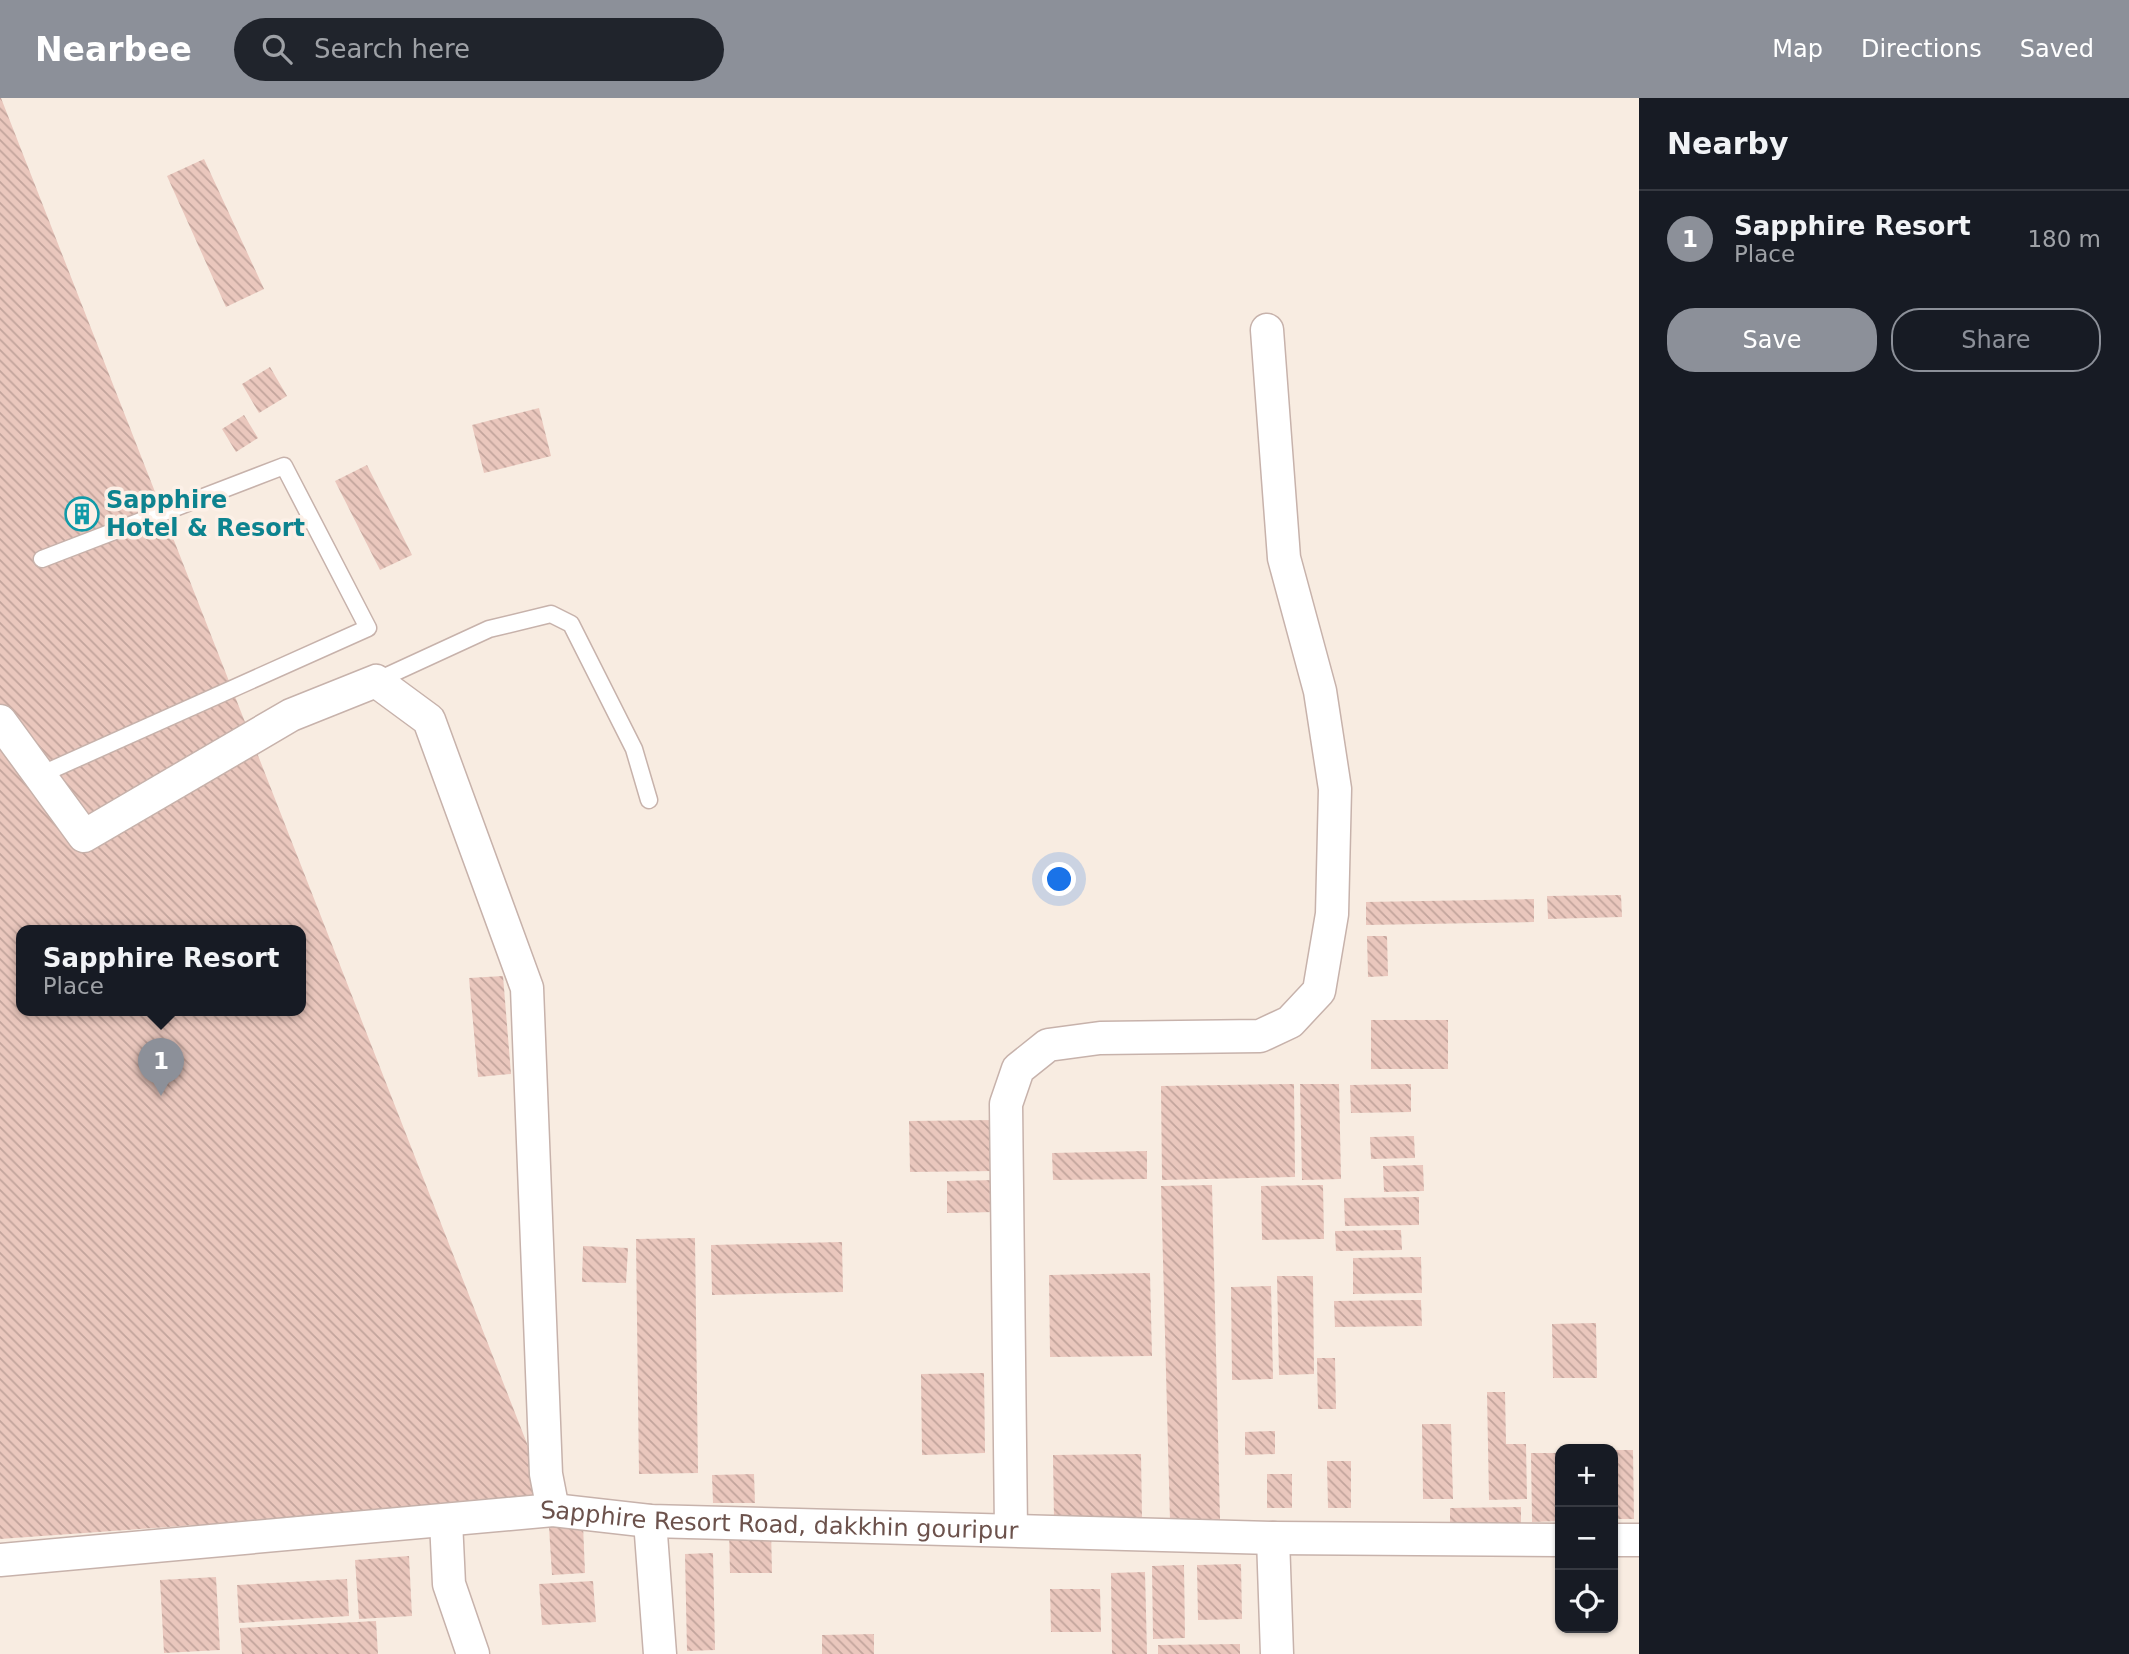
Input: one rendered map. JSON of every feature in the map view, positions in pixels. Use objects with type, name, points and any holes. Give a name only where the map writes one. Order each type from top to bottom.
[{"type":"street","points":[[1011,1529],[1006,1104],[1018,1069],[1048,1045],[1100,1038],[1260,1036],[1290,1022],[1319,991],[1332,914],[1335,789],[1320,691],[1284,558],[1267,330]]},
{"type":"street","points":[[0,721],[84,836],[291,715],[376,681],[429,720],[527,988],[546,1474],[553,1510]]},
{"type":"street","name":"Sapphire Resort Road, dakkhin gouripur","points":[[0,1560],[553,1510],[650,1521],[1273,1538],[1555,1540]]},
{"type":"street","points":[[446,1521],[449,1584],[473,1654]]},
{"type":"street","points":[[650,1521],[660,1654]]},
{"type":"street","points":[[1273,1538],[1276,1654]]},
{"type":"street","points":[[1618,1540],[1639,1540]]},
{"type":"lane","points":[[40,775],[368,628],[284,466],[42,559]]},
{"type":"lane","points":[[376,681],[489,629],[551,614],[571,624],[634,749],[649,800]]},
{"type":"building","name":"Sapphire Hotel & Resort","points":[[0,98],[553,1510],[196,1525],[0,1539]]},
{"type":"building","points":[[204,159],[264,289],[226,307],[167,176]]},
{"type":"building","points":[[270,367],[287,396],[259,413],[242,384]]},
{"type":"building","points":[[539,408],[551,456],[484,473],[472,425]]},
{"type":"building","points":[[244,415],[258,438],[236,452],[222,429]]},
{"type":"building","points":[[367,465],[412,555],[380,570],[335,481]]},
{"type":"building","points":[[1621,895],[1622,917],[1548,919],[1547,896]]},
{"type":"building","points":[[1534,899],[1534,922],[1366,925],[1366,902]]},
{"type":"building","points":[[1367,936],[1387,936],[1388,976],[1368,977]]},
{"type":"building","points":[[503,976],[511,1074],[478,1077],[469,978]]},
{"type":"building","points":[[1371,1020],[1448,1020],[1448,1069],[1371,1069]]},
{"type":"building","points":[[1294,1084],[1295,1177],[1162,1180],[1161,1086]]},
{"type":"building","points":[[1300,1084],[1339,1084],[1341,1179],[1302,1180]]},
{"type":"building","points":[[1411,1084],[1411,1112],[1351,1113],[1350,1085]]},
{"type":"building","points":[[996,1120],[997,1171],[910,1172],[909,1121]]},
{"type":"building","points":[[1414,1136],[1415,1158],[1371,1159],[1370,1137]]},
{"type":"building","points":[[1147,1151],[1147,1179],[1053,1180],[1052,1153]]},
{"type":"building","points":[[1423,1165],[1424,1191],[1384,1192],[1383,1166]]},
{"type":"building","points":[[996,1180],[996,1212],[947,1213],[947,1181]]},
{"type":"building","points":[[1212,1185],[1220,1519],[1170,1521],[1161,1186]]},
{"type":"building","points":[[1323,1185],[1324,1239],[1262,1240],[1261,1186]]},
{"type":"building","points":[[1419,1197],[1419,1225],[1345,1226],[1344,1198]]},
{"type":"building","points":[[1401,1230],[1402,1250],[1336,1251],[1335,1231]]},
{"type":"building","points":[[695,1238],[698,1473],[639,1474],[636,1239]]},
{"type":"building","points":[[842,1242],[843,1292],[712,1295],[711,1245]]},
{"type":"building","points":[[583,1246],[628,1248],[626,1283],[582,1282]]},
{"type":"building","points":[[1421,1257],[1422,1293],[1353,1294],[1353,1258]]},
{"type":"building","points":[[1150,1273],[1152,1356],[1050,1357],[1049,1275]]},
{"type":"building","points":[[1277,1276],[1313,1276],[1314,1374],[1279,1375]]},
{"type":"building","points":[[1271,1286],[1273,1379],[1232,1380],[1231,1287]]},
{"type":"building","points":[[1421,1300],[1422,1326],[1335,1327],[1334,1301]]},
{"type":"building","points":[[1596,1323],[1597,1378],[1553,1378],[1552,1324]]},
{"type":"building","points":[[1317,1358],[1335,1358],[1336,1409],[1318,1409]]},
{"type":"building","points":[[984,1373],[985,1453],[922,1455],[921,1374]]},
{"type":"building","points":[[1487,1392],[1505,1392],[1506,1444],[1526,1444],[1527,1499],[1489,1500]]},
{"type":"building","points":[[1422,1424],[1451,1424],[1453,1499],[1423,1499]]},
{"type":"building","points":[[1275,1431],[1275,1454],[1245,1455],[1245,1432]]},
{"type":"building","points":[[1618,1450],[1633,1450],[1634,1519],[1618,1519]]},
{"type":"building","points":[[1531,1453],[1555,1453],[1555,1521],[1532,1522]]},
{"type":"building","points":[[1141,1454],[1142,1519],[1054,1520],[1053,1455]]},
{"type":"building","points":[[1327,1461],[1351,1461],[1351,1508],[1328,1508]]},
{"type":"building","points":[[754,1474],[755,1503],[713,1503],[712,1475]]},
{"type":"building","points":[[1267,1474],[1292,1474],[1292,1508],[1267,1508]]},
{"type":"building","points":[[1521,1507],[1521,1531],[1450,1532],[1450,1508]]},
{"type":"building","points":[[583,1525],[585,1573],[552,1575],[549,1527]]},
{"type":"building","points":[[729,1529],[771,1529],[772,1573],[730,1573]]},
{"type":"building","points":[[713,1553],[715,1650],[687,1651],[685,1554]]},
{"type":"building","points":[[409,1556],[412,1616],[359,1619],[355,1560]]},
{"type":"building","points":[[1241,1564],[1242,1619],[1198,1620],[1197,1565]]},
{"type":"building","points":[[1184,1565],[1185,1638],[1153,1639],[1152,1566]]},
{"type":"building","points":[[1145,1572],[1147,1654],[1112,1654],[1111,1573]]},
{"type":"building","points":[[216,1577],[220,1650],[164,1653],[160,1580]]},
{"type":"building","points":[[347,1579],[349,1616],[239,1623],[237,1585]]},
{"type":"building","points":[[593,1581],[596,1622],[542,1625],[539,1584]]},
{"type":"building","points":[[1050,1589],[1100,1589],[1101,1632],[1051,1632]]},
{"type":"building","points":[[376,1621],[378,1654],[242,1654],[240,1628]]},
{"type":"building","points":[[874,1634],[874,1654],[822,1654],[822,1635]]},
{"type":"building","points":[[1240,1644],[1240,1654],[1158,1654],[1158,1645]]},
{"type":"place","name":"Sapphire Hotel & Resort","points":[[82,514]]},
{"type":"place","name":"Sapphire Resort","points":[[161,1096]]}]
